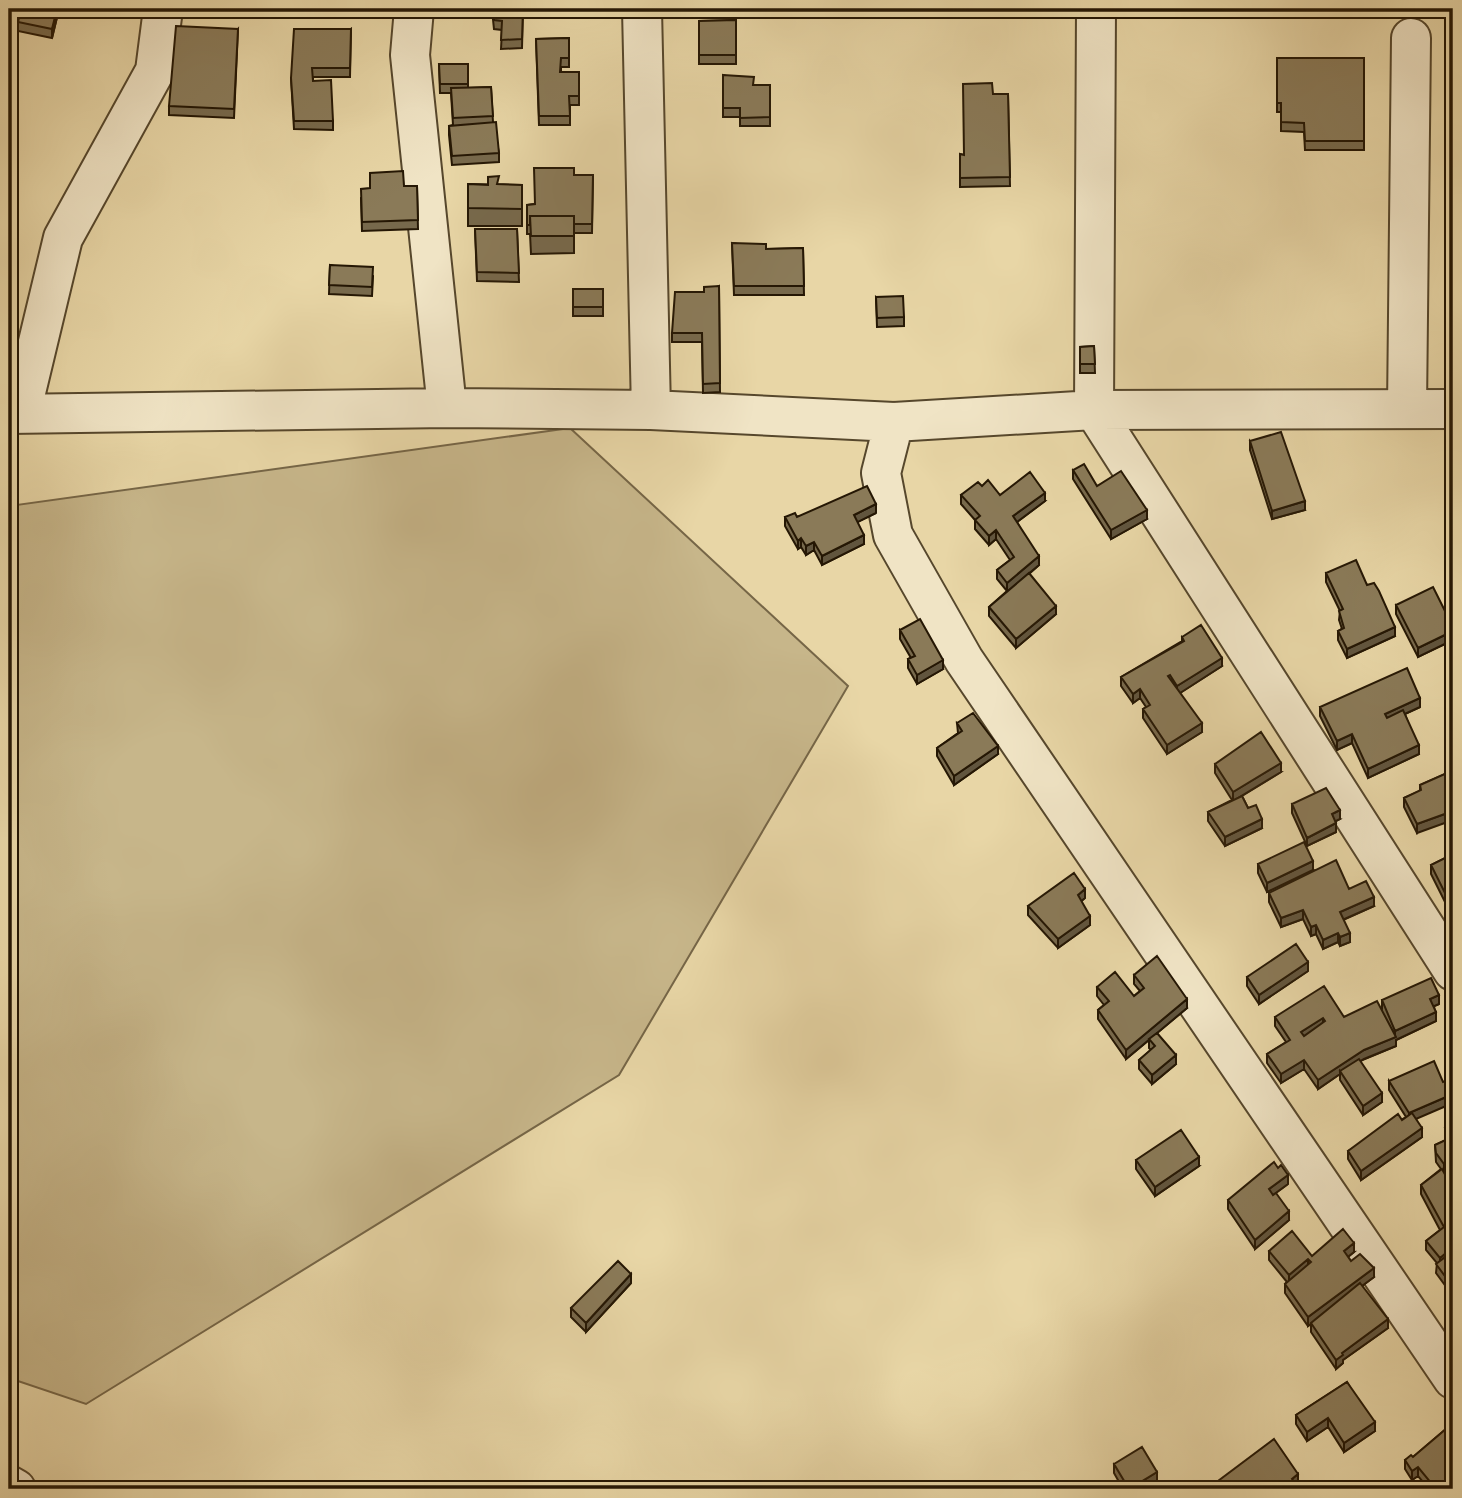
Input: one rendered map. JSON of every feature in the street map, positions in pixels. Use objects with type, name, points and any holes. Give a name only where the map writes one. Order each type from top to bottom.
[{"type":"street","points":[[163,9],[155,71],[63,238],[15,413],[447,408],[650,410],[894,422],[1094,410],[1453,409]]},
{"type":"street","points":[[414,9],[410,55],[447,408]]},
{"type":"street","points":[[642,9],[650,410]]},
{"type":"street","points":[[1096,9],[1094,410],[1453,971]]},
{"type":"street","points":[[1407,410],[1411,38]]},
{"type":"street","points":[[894,422],[881,473],[893,535],[964,660],[1453,1379]]},
{"type":"street","points":[[9,1485],[16,1489]]},
{"type":"shaded area","points":[[570,428],[848,686],[619,1075],[86,1404],[9,1378],[9,506]]},
{"type":"building","points":[[21,9],[57,9],[52,29],[18,22]]},
{"type":"building","points":[[493,9],[523,9],[522,39],[501,40],[502,21],[494,20]]},
{"type":"building","points":[[736,20],[736,55],[699,55],[699,21]]},
{"type":"building","points":[[176,26],[238,29],[234,109],[169,106]]},
{"type":"building","points":[[294,29],[351,29],[350,68],[312,68],[313,81],[331,80],[333,121],[294,121],[291,78]]},
{"type":"building","points":[[569,38],[569,58],[561,58],[560,72],[579,72],[579,96],[569,96],[570,116],[539,116],[536,39]]},
{"type":"building","points":[[1277,58],[1364,58],[1364,141],[1305,141],[1304,123],[1281,122],[1281,103],[1277,103]]},
{"type":"building","points":[[439,64],[468,64],[468,84],[440,84]]},
{"type":"building","points":[[723,75],[754,77],[753,85],[770,85],[770,117],[740,118],[740,108],[723,108]]},
{"type":"building","points":[[992,83],[993,94],[1008,94],[1010,177],[960,178],[960,154],[964,155],[963,84]]},
{"type":"building","points":[[491,87],[493,116],[453,118],[451,88]]},
{"type":"building","points":[[496,122],[499,153],[452,156],[449,126]]},
{"type":"building","points":[[534,168],[574,168],[574,175],[593,175],[592,224],[574,224],[574,216],[530,216],[530,225],[527,225],[527,205],[535,204]]},
{"type":"building","points":[[403,171],[404,186],[417,186],[418,220],[362,222],[361,189],[370,188],[370,173]]},
{"type":"building","points":[[499,176],[497,184],[522,185],[522,209],[468,208],[468,184],[488,185],[488,177]]},
{"type":"building","points":[[530,216],[574,216],[574,236],[531,236]]},
{"type":"building","points":[[475,229],[517,229],[519,273],[477,272]]},
{"type":"building","points":[[732,243],[766,244],[766,249],[803,248],[804,286],[734,286]]},
{"type":"building","points":[[330,265],[373,267],[372,287],[329,285]]},
{"type":"building","points":[[719,286],[720,383],[703,384],[702,333],[672,333],[675,292],[704,292],[704,287]]},
{"type":"building","points":[[573,289],[603,289],[603,307],[573,307]]},
{"type":"building","points":[[903,296],[904,317],[877,318],[876,297]]},
{"type":"building","points":[[1094,346],[1095,364],[1080,364],[1080,347]]},
{"type":"building","points":[[1281,432],[1305,501],[1272,511],[1250,441]]},
{"type":"building","points":[[1084,464],[1097,486],[1121,471],[1147,510],[1111,530],[1073,470]]},
{"type":"building","points":[[1030,472],[1045,493],[1013,516],[1039,556],[1007,583],[997,570],[1014,557],[996,530],[989,536],[975,520],[980,516],[961,495],[978,482],[982,486],[988,480],[1000,495]]},
{"type":"building","points":[[867,486],[876,504],[854,515],[864,535],[822,556],[814,542],[806,546],[801,538],[798,541],[785,517],[795,513],[797,517]]},
{"type":"building","points":[[1356,560],[1367,585],[1374,583],[1379,591],[1395,627],[1347,649],[1338,631],[1344,628],[1339,611],[1343,609],[1326,573]]},
{"type":"building","points":[[1029,573],[1056,606],[1016,639],[989,607]]},
{"type":"building","points":[[1433,587],[1453,631],[1418,648],[1396,605]]},
{"type":"building","points":[[920,619],[943,660],[917,675],[908,659],[915,656],[900,630]]},
{"type":"building","points":[[1201,625],[1222,658],[1177,686],[1170,675],[1168,676],[1202,723],[1167,745],[1143,709],[1150,705],[1140,689],[1133,694],[1121,677],[1184,641],[1182,637]]},
{"type":"building","points":[[1407,668],[1420,698],[1385,714],[1387,718],[1403,710],[1419,745],[1368,769],[1352,734],[1337,741],[1320,707]]},
{"type":"building","points":[[973,713],[998,746],[954,776],[937,748],[962,731],[957,723]]},
{"type":"building","points":[[1261,732],[1281,763],[1233,792],[1215,764]]},
{"type":"building","points":[[1447,773],[1449,778],[1453,776],[1453,811],[1417,824],[1404,798],[1421,790],[1420,785]]},
{"type":"building","points":[[1326,788],[1340,810],[1332,814],[1336,823],[1307,838],[1292,804]]},
{"type":"building","points":[[1242,796],[1248,808],[1256,805],[1262,819],[1225,837],[1208,812]]},
{"type":"building","points":[[1304,842],[1313,861],[1267,883],[1258,864]]},
{"type":"building","points":[[1453,854],[1453,897],[1448,899],[1431,865]]},
{"type":"building","points":[[1336,860],[1349,889],[1366,881],[1374,897],[1340,912],[1350,933],[1340,937],[1338,933],[1323,940],[1316,925],[1311,927],[1303,910],[1281,918],[1269,893]]},
{"type":"building","points":[[1074,873],[1085,889],[1078,895],[1090,916],[1058,939],[1028,906]]},
{"type":"building","points":[[1296,944],[1308,962],[1259,995],[1247,977]]},
{"type":"building","points":[[1157,956],[1187,999],[1126,1050],[1098,1010],[1109,1001],[1097,987],[1115,972],[1134,996],[1144,988],[1134,975]]},
{"type":"building","points":[[1431,978],[1439,995],[1430,999],[1436,1012],[1395,1031],[1382,1000]]},
{"type":"building","points":[[1324,986],[1344,1017],[1377,1001],[1396,1037],[1364,1050],[1318,1080],[1304,1060],[1281,1074],[1267,1054],[1290,1040],[1275,1017]],"holes":[[[1323,1018],[1325,1021],[1304,1036],[1301,1032]]]},
{"type":"building","points":[[1157,1033],[1176,1055],[1152,1075],[1139,1060],[1155,1046],[1149,1039]]},
{"type":"building","points":[[1359,1059],[1382,1093],[1363,1106],[1340,1071]]},
{"type":"building","points":[[1434,1061],[1443,1082],[1453,1078],[1453,1094],[1409,1113],[1389,1081]]},
{"type":"building","points":[[1412,1113],[1422,1128],[1361,1171],[1348,1151],[1398,1114],[1402,1120]]},
{"type":"building","points":[[1453,1124],[1453,1160],[1444,1164],[1436,1153],[1435,1145],[1450,1138],[1445,1128]]},
{"type":"building","points":[[1181,1130],[1199,1157],[1155,1187],[1136,1160]]},
{"type":"building","points":[[1274,1162],[1278,1168],[1281,1165],[1288,1175],[1269,1189],[1273,1195],[1276,1193],[1289,1211],[1255,1240],[1228,1200]]},
{"type":"building","points":[[1442,1169],[1453,1189],[1453,1247],[1440,1258],[1426,1241],[1444,1227],[1421,1185]]},
{"type":"building","points":[[1343,1229],[1354,1243],[1344,1251],[1351,1261],[1360,1254],[1374,1268],[1308,1317],[1285,1284],[1311,1262],[1308,1259],[1289,1275],[1269,1251],[1292,1231],[1312,1256]]},
{"type":"building","points":[[1448,1255],[1453,1263],[1453,1281],[1450,1283],[1436,1264]]},
{"type":"building","points":[[618,1261],[631,1274],[586,1323],[571,1308]]},
{"type":"building","points":[[1360,1283],[1388,1319],[1336,1360],[1311,1323]]},
{"type":"building","points":[[1347,1382],[1375,1422],[1344,1443],[1328,1418],[1307,1432],[1296,1415]]},
{"type":"building","points":[[1453,1423],[1453,1478],[1436,1489],[1418,1467],[1412,1471],[1405,1460],[1411,1455],[1413,1457]]},
{"type":"building","points":[[1274,1439],[1298,1474],[1292,1479],[1296,1484],[1288,1489],[1223,1489],[1218,1481]]},
{"type":"building","points":[[1142,1447],[1157,1472],[1129,1489],[1114,1464]]}]
